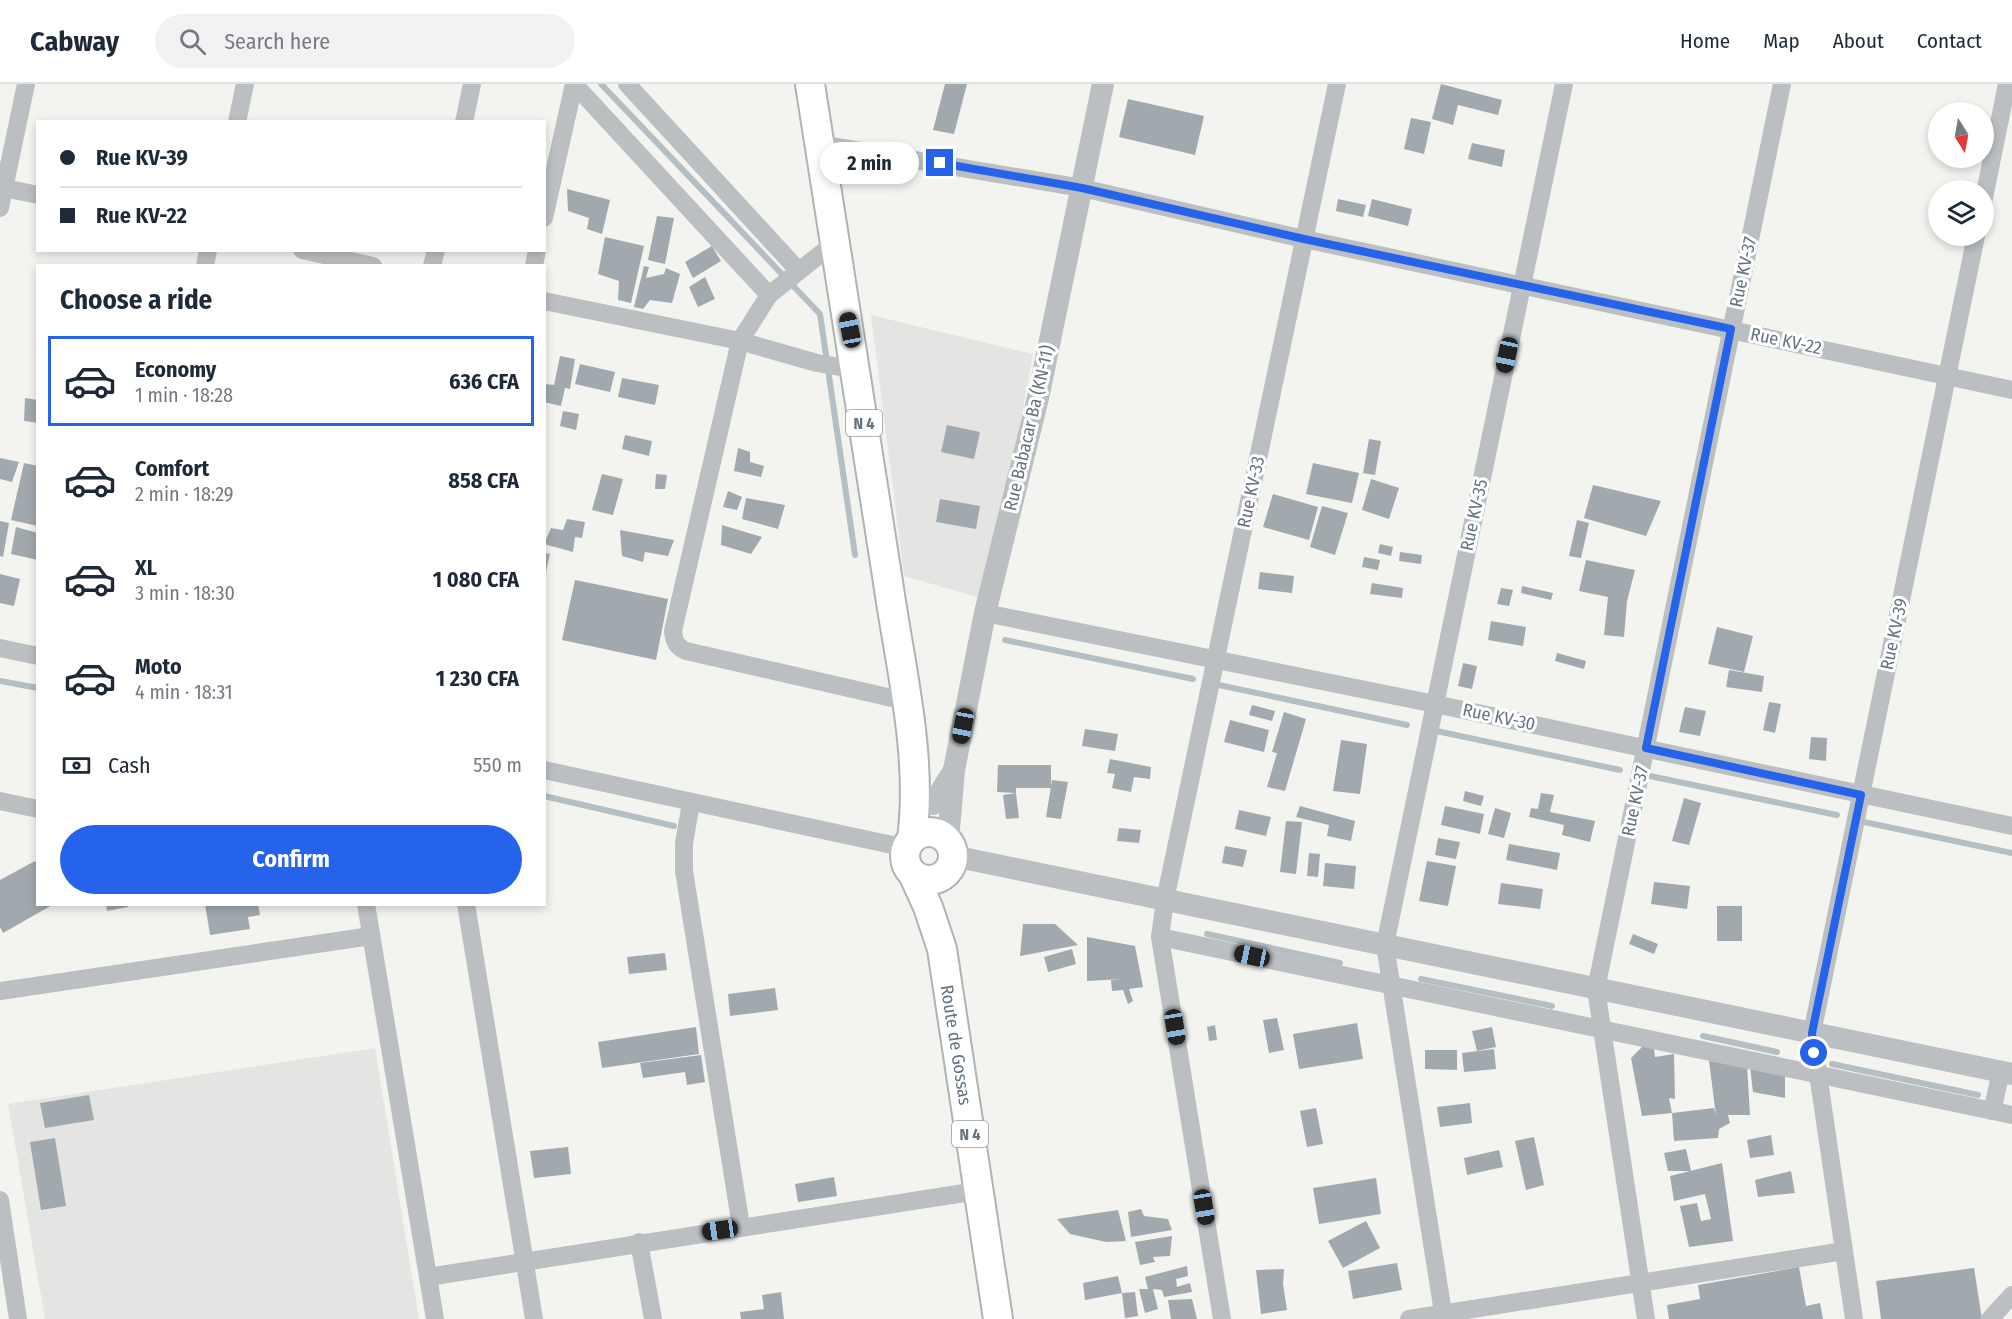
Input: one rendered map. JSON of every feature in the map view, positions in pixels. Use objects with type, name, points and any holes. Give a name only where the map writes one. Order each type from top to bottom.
[{"type":"main road","name":"N 4","points":[[810,84],[849,368],[905,701],[916,762],[948,851],[942,949]]},
{"type":"main road","name":"N 4","points":[[916,762],[910,854],[942,949]]},
{"type":"main road","points":[[926,832],[948,851],[932,879],[910,854],[926,832]]},
{"type":"main road","name":"Route de Gossas","points":[[942,949],[998,1319]]},
{"type":"street","points":[[0,208],[2,187],[26,84]]},
{"type":"street","points":[[237,120],[245,84]]},
{"type":"street","points":[[464,120],[472,84]]},
{"type":"street","points":[[546,209],[574,84]]},
{"type":"street","points":[[574,84],[773,292]]},
{"type":"street","name":"Rue Babacar Ba (KN-11)","points":[[948,851],[954,771],[985,613],[1038,398],[1103,84]]},
{"type":"street","name":"Rue KV-33","points":[[1222,1319],[1160,937],[1165,900],[1337,84]]},
{"type":"street","name":"Rue KV-35","points":[[1385,945],[1564,84]]},
{"type":"street","name":"Rue KV-37","points":[[1646,1319],[1600,1029],[1596,988],[1782,84]]},
{"type":"street","points":[[1988,180],[2007,84]]},
{"type":"street","points":[[630,86],[795,272]]},
{"type":"street","name":"Rue KV-22","points":[[819,144],[1082,188],[1304,239],[2012,390]]},
{"type":"street","points":[[2,187],[36,195]]},
{"type":"street","points":[[833,243],[773,292],[740,341],[673,632],[674,639],[678,647],[686,651],[905,701]]},
{"type":"street","name":"Rue KV-39","points":[[1854,1319],[1816,1074],[1812,1033],[1974,246]]},
{"type":"street","points":[[311,252],[364,264]]},
{"type":"street","points":[[546,301],[740,341],[817,363],[849,368]]},
{"type":"street","name":"Rue KV-30","points":[[985,613],[1435,704],[2012,826]]},
{"type":"street","points":[[0,648],[36,656]]},
{"type":"street","points":[[546,770],[910,854]]},
{"type":"street","points":[[933,804],[954,771]]},
{"type":"street","points":[[0,801],[36,809]]},
{"type":"street","points":[[691,803],[684,843],[684,872],[741,1226]]},
{"type":"street","points":[[948,851],[1165,900],[2006,1073],[1992,1111]]},
{"type":"street","points":[[366,906],[435,1319]]},
{"type":"street","points":[[466,906],[534,1319]]},
{"type":"street","points":[[0,991],[371,936]]},
{"type":"street","points":[[1160,937],[2012,1115]]},
{"type":"street","points":[[1385,945],[1443,1316]]},
{"type":"street","points":[[428,1277],[741,1226],[977,1191]]},
{"type":"street","points":[[0,1200],[18,1319]]},
{"type":"street","points":[[639,1242],[653,1319]]},
{"type":"street","points":[[1409,1319],[1443,1316],[1844,1251]]},
{"type":"street","points":[[1990,1319],[2012,1295]]},
{"type":"shaded area","points":[[871,315],[1033,354],[988,600],[904,576]]},
{"type":"shaded area","points":[[375,1048],[419,1319],[45,1319],[8,1104]]},
{"type":"building","points":[[945,84],[967,84],[954,134],[933,130]]},
{"type":"building","points":[[1441,84],[1502,100],[1498,115],[1458,105],[1453,125],[1432,119]]},
{"type":"building","points":[[1128,99],[1204,116],[1195,155],[1119,137]]},
{"type":"building","points":[[1411,118],[1431,122],[1424,154],[1404,149]]},
{"type":"building","points":[[1472,143],[1505,150],[1502,167],[1468,159]]},
{"type":"building","points":[[567,189],[610,200],[602,234],[587,229],[589,218],[568,211]]},
{"type":"building","points":[[1338,199],[1366,205],[1363,217],[1336,211]]},
{"type":"building","points":[[1372,199],[1412,209],[1408,226],[1368,216]]},
{"type":"building","points":[[657,216],[674,218],[665,264],[648,260]]},
{"type":"building","points":[[605,237],[644,246],[631,303],[618,300],[619,281],[598,274]]},
{"type":"building","points":[[712,246],[721,261],[693,278],[685,262]]},
{"type":"building","points":[[644,266],[649,267],[646,278],[664,274],[666,268],[680,274],[672,303],[650,300],[643,309],[634,307]]},
{"type":"building","points":[[705,277],[715,299],[698,307],[689,287]]},
{"type":"building","points":[[560,356],[575,359],[570,389],[565,388],[561,406],[546,402],[546,384],[554,385]]},
{"type":"building","points":[[580,364],[615,372],[610,392],[575,384]]},
{"type":"building","points":[[622,378],[659,385],[655,405],[618,397]]},
{"type":"building","points":[[25,398],[36,400],[36,423],[24,421]]},
{"type":"building","points":[[563,411],[579,414],[576,430],[560,426]]},
{"type":"building","points":[[947,425],[980,432],[974,459],[941,452]]},
{"type":"building","points":[[625,435],[652,441],[649,456],[622,449]]},
{"type":"building","points":[[1369,439],[1381,441],[1375,475],[1363,473]]},
{"type":"building","points":[[738,448],[750,452],[750,462],[764,466],[761,477],[734,471]]},
{"type":"building","points":[[0,458],[19,462],[12,482],[0,479]]},
{"type":"building","points":[[24,463],[36,466],[36,526],[11,520]]},
{"type":"building","points":[[1313,463],[1359,473],[1352,503],[1306,494]]},
{"type":"building","points":[[602,474],[623,479],[613,515],[592,510]]},
{"type":"building","points":[[656,474],[667,475],[665,489],[655,489]]},
{"type":"building","points":[[1371,479],[1399,488],[1389,519],[1362,510]]},
{"type":"building","points":[[1593,485],[1661,501],[1646,536],[1584,518]]},
{"type":"building","points":[[728,491],[742,497],[737,510],[723,507]]},
{"type":"building","points":[[1273,494],[1318,507],[1309,540],[1263,527]]},
{"type":"building","points":[[746,498],[785,505],[778,529],[742,519]]},
{"type":"building","points":[[940,499],[980,506],[976,529],[936,522]]},
{"type":"building","points":[[1322,506],[1348,513],[1335,555],[1310,547]]},
{"type":"building","points":[[567,519],[585,522],[582,538],[575,537],[573,552],[546,545],[551,528],[563,530]]},
{"type":"building","points":[[1577,520],[1589,523],[1581,558],[1569,556]]},
{"type":"building","points":[[0,521],[9,523],[3,557],[0,556]]},
{"type":"building","points":[[722,525],[762,537],[751,554],[721,545]]},
{"type":"building","points":[[16,527],[36,532],[36,560],[11,554]]},
{"type":"building","points":[[620,530],[674,540],[668,556],[645,552],[643,562],[622,556]]},
{"type":"building","points":[[1380,544],[1393,547],[1391,556],[1378,553]]},
{"type":"building","points":[[1400,552],[1422,555],[1421,564],[1399,561]]},
{"type":"building","points":[[546,553],[550,554],[546,572]]},
{"type":"building","points":[[1364,557],[1380,560],[1378,570],[1362,567]]},
{"type":"building","points":[[1586,560],[1635,570],[1627,601],[1624,637],[1604,635],[1608,597],[1579,591]]},
{"type":"building","points":[[1260,572],[1294,576],[1292,593],[1258,589]]},
{"type":"building","points":[[0,574],[20,579],[14,606],[0,603]]},
{"type":"building","points":[[575,580],[668,599],[656,660],[562,640]]},
{"type":"building","points":[[1372,583],[1403,588],[1402,598],[1370,594]]},
{"type":"building","points":[[1522,586],[1553,593],[1551,600],[1521,593]]},
{"type":"building","points":[[1501,588],[1513,590],[1509,606],[1497,604]]},
{"type":"building","points":[[1491,621],[1526,627],[1523,646],[1488,640]]},
{"type":"building","points":[[1717,627],[1753,636],[1744,672],[1708,664]]},
{"type":"building","points":[[1557,653],[1586,661],[1584,669],[1555,661]]},
{"type":"building","points":[[1463,663],[1477,666],[1472,689],[1458,686]]},
{"type":"building","points":[[1729,670],[1764,676],[1762,692],[1726,687]]},
{"type":"building","points":[[1769,702],[1781,704],[1775,733],[1763,730]]},
{"type":"building","points":[[1252,705],[1275,711],[1272,721],[1249,715]]},
{"type":"building","points":[[1685,707],[1706,711],[1700,736],[1679,732]]},
{"type":"building","points":[[1284,712],[1306,719],[1285,791],[1267,787],[1277,753],[1272,752]]},
{"type":"building","points":[[1230,720],[1269,730],[1264,752],[1224,742]]},
{"type":"building","points":[[1085,729],[1118,734],[1115,751],[1082,746]]},
{"type":"building","points":[[1811,737],[1827,738],[1826,761],[1809,759]]},
{"type":"building","points":[[1341,740],[1367,744],[1360,794],[1333,791]]},
{"type":"building","points":[[1110,759],[1151,767],[1150,779],[1134,777],[1131,792],[1112,788],[1115,774],[1107,773]]},
{"type":"building","points":[[998,765],[1051,765],[1051,788],[1016,788],[1016,793],[997,792]]},
{"type":"building","points":[[1052,780],[1068,782],[1061,819],[1046,817]]},
{"type":"building","points":[[1465,791],[1484,796],[1481,806],[1463,801]]},
{"type":"building","points":[[1016,793],[1019,818],[1006,819],[1003,795]]},
{"type":"building","points":[[1541,793],[1554,795],[1550,812],[1595,821],[1590,842],[1562,835],[1564,825],[1529,817],[1531,808],[1538,809]]},
{"type":"building","points":[[1684,798],[1701,803],[1689,845],[1672,841]]},
{"type":"building","points":[[1300,806],[1355,821],[1351,841],[1327,836],[1329,825],[1296,817]]},
{"type":"building","points":[[1445,806],[1484,814],[1480,834],[1441,825]]},
{"type":"building","points":[[1495,808],[1511,813],[1504,838],[1488,834]]},
{"type":"building","points":[[1239,810],[1271,817],[1266,836],[1235,829]]},
{"type":"building","points":[[1286,821],[1302,822],[1296,874],[1280,872]]},
{"type":"building","points":[[1119,828],[1141,830],[1139,843],[1117,841]]},
{"type":"building","points":[[1438,838],[1460,842],[1456,859],[1435,855]]},
{"type":"building","points":[[1509,844],[1560,853],[1557,870],[1506,860]]},
{"type":"building","points":[[1225,846],[1247,850],[1243,867],[1222,863]]},
{"type":"building","points":[[1309,853],[1320,854],[1318,877],[1307,876]]},
{"type":"building","points":[[35,861],[36,906],[50,906],[3,933],[0,927],[0,880]]},
{"type":"building","points":[[1427,861],[1456,866],[1448,906],[1419,901]]},
{"type":"building","points":[[1325,863],[1356,866],[1354,889],[1323,886]]},
{"type":"building","points":[[1654,882],[1690,886],[1687,909],[1651,904]]},
{"type":"building","points":[[1501,883],[1543,889],[1540,909],[1498,904]]},
{"type":"building","points":[[106,906],[128,907],[107,911]]},
{"type":"building","points":[[205,906],[258,906],[260,915],[248,917],[250,929],[210,935]]},
{"type":"building","points":[[1717,906],[1742,906],[1742,941],[1717,941]]},
{"type":"building","points":[[1023,924],[1055,924],[1078,945],[1020,956]]},
{"type":"building","points":[[1633,934],[1658,944],[1654,954],[1629,944]]},
{"type":"building","points":[[1087,937],[1135,946],[1143,987],[1129,989],[1133,1001],[1128,1004],[1123,990],[1112,991],[1111,980],[1121,979],[1087,981]]},
{"type":"building","points":[[1072,949],[1076,964],[1048,972],[1044,957]]},
{"type":"building","points":[[665,953],[667,970],[629,974],[627,957]]},
{"type":"building","points":[[775,988],[778,1010],[730,1016],[728,994]]},
{"type":"building","points":[[1277,1018],[1284,1050],[1269,1053],[1263,1020]]},
{"type":"building","points":[[1357,1023],[1363,1059],[1299,1069],[1293,1034]]},
{"type":"building","points":[[1215,1025],[1217,1040],[1209,1041],[1207,1027]]},
{"type":"building","points":[[696,1027],[699,1054],[602,1068],[598,1042]]},
{"type":"building","points":[[1492,1027],[1496,1047],[1477,1051],[1472,1031]]},
{"type":"building","points":[[1643,1046],[1654,1048],[1655,1057],[1674,1054],[1675,1099],[1669,1098],[1672,1113],[1642,1116],[1631,1058]]},
{"type":"building","points":[[1494,1049],[1496,1069],[1464,1072],[1462,1053]]},
{"type":"building","points":[[1425,1050],[1457,1050],[1457,1070],[1425,1069]]},
{"type":"building","points":[[701,1055],[705,1082],[687,1085],[685,1072],[643,1078],[640,1063]]},
{"type":"building","points":[[1709,1061],[1747,1065],[1750,1115],[1728,1115],[1730,1123],[1719,1129],[1718,1138],[1674,1141],[1672,1113],[1714,1108],[1716,1116]]},
{"type":"building","points":[[1750,1066],[1785,1075],[1785,1098],[1753,1092]]},
{"type":"building","points":[[89,1095],[94,1120],[45,1128],[40,1103]]},
{"type":"building","points":[[1470,1103],[1472,1123],[1440,1127],[1437,1107]]},
{"type":"building","points":[[1316,1108],[1323,1144],[1307,1147],[1300,1111]]},
{"type":"building","points":[[1771,1135],[1774,1155],[1750,1158],[1747,1140]]},
{"type":"building","points":[[1534,1137],[1544,1185],[1526,1190],[1515,1141]]},
{"type":"building","points":[[55,1138],[66,1206],[41,1210],[30,1142]]},
{"type":"building","points":[[568,1147],[571,1174],[534,1178],[530,1151]]},
{"type":"building","points":[[1686,1149],[1691,1171],[1668,1171],[1664,1153]]},
{"type":"building","points":[[1499,1150],[1503,1167],[1467,1175],[1464,1158]]},
{"type":"building","points":[[1722,1163],[1733,1241],[1689,1247],[1680,1206],[1697,1203],[1701,1221],[1711,1219],[1705,1194],[1674,1201],[1670,1176]]},
{"type":"building","points":[[1791,1171],[1795,1193],[1758,1197],[1755,1180]]},
{"type":"building","points":[[834,1177],[837,1196],[798,1202],[795,1184]]},
{"type":"building","points":[[1376,1178],[1381,1214],[1319,1224],[1313,1188]]},
{"type":"building","points":[[1141,1209],[1144,1216],[1168,1219],[1172,1230],[1131,1237],[1128,1212]]},
{"type":"building","points":[[1118,1210],[1126,1241],[1106,1242],[1070,1234],[1057,1219]]},
{"type":"building","points":[[1366,1221],[1380,1248],[1343,1268],[1328,1241]]},
{"type":"building","points":[[1172,1236],[1170,1256],[1153,1257],[1155,1262],[1140,1265],[1135,1242]]},
{"type":"building","points":[[1397,1263],[1402,1290],[1353,1299],[1348,1271]]},
{"type":"building","points":[[1187,1266],[1188,1276],[1176,1279],[1177,1287],[1190,1283],[1192,1292],[1164,1297],[1162,1290],[1153,1289],[1158,1309],[1145,1313],[1139,1289],[1148,1289],[1145,1277]]},
{"type":"building","points":[[1799,1267],[1806,1306],[1820,1303],[1823,1319],[1669,1319],[1667,1305],[1700,1299],[1698,1285]]},
{"type":"building","points":[[1974,1268],[1982,1319],[1881,1319],[1876,1281]]},
{"type":"building","points":[[1284,1269],[1283,1284],[1287,1310],[1261,1314],[1256,1270]]},
{"type":"building","points":[[1118,1276],[1122,1293],[1085,1300],[1083,1283]]},
{"type":"building","points":[[781,1292],[784,1319],[741,1319],[740,1312],[764,1309],[762,1295]]},
{"type":"building","points":[[1135,1292],[1138,1316],[1125,1318],[1122,1293]]},
{"type":"building","points":[[1192,1299],[1197,1319],[1171,1319],[1168,1300]]},
{"type":"waterway","points":[[601,84],[820,314],[855,555]]},
{"type":"waterway","points":[[1005,640],[1193,679]]},
{"type":"waterway","points":[[0,681],[36,688]]},
{"type":"waterway","points":[[1219,685],[1407,725]]},
{"type":"waterway","points":[[1432,730],[1620,770]]},
{"type":"waterway","points":[[1650,776],[1837,815]]},
{"type":"waterway","points":[[546,796],[674,826]]},
{"type":"waterway","points":[[1864,822],[2012,853]]},
{"type":"waterway","points":[[1207,934],[1340,963]]},
{"type":"waterway","points":[[1421,979],[1552,1006]]},
{"type":"waterway","points":[[1703,1036],[1777,1052]]},
{"type":"waterway","points":[[1832,1064],[1978,1095]]},
{"type":"route","points":[[940,163],[1082,188],[1304,239],[1731,329],[1646,748],[1861,795],[1812,1033],[1814,1053]]}]
